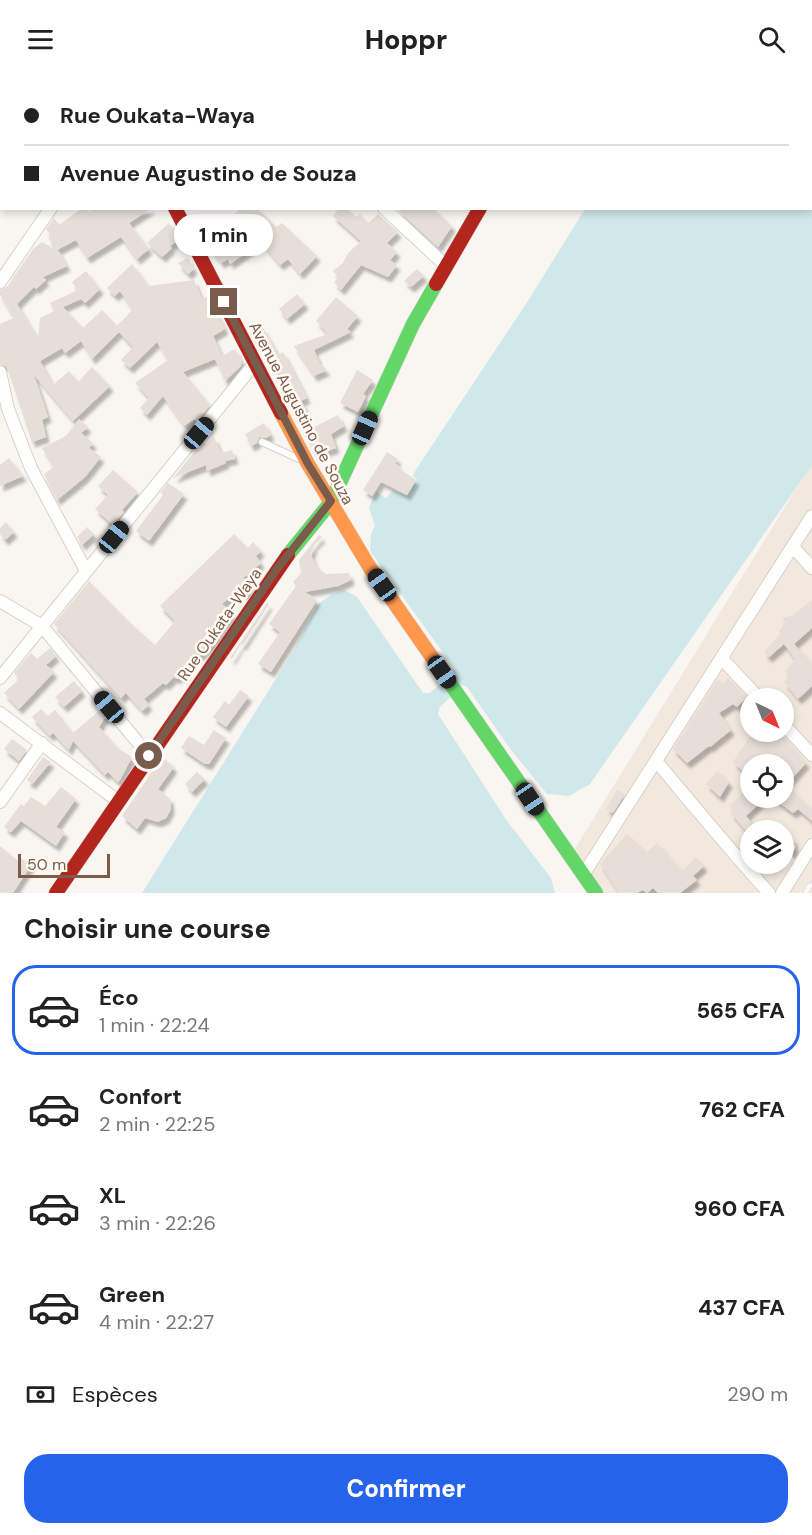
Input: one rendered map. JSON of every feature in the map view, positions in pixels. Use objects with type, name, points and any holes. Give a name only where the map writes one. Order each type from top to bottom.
[{"type":"main road","name":"Avenue Augustino de Souza","points":[[176,210],[308,464],[370,568],[596,893]]},
{"type":"main road","name":"Rue Oukata-Waya","points":[[56,893],[277,569],[331,501],[413,324],[473,212]]},
{"type":"street","points":[[0,282],[50,210]]},
{"type":"street","points":[[386,210],[446,266]]},
{"type":"street","points":[[0,678],[255,363]]},
{"type":"street","points":[[0,372],[8,409],[31,468],[86,571]]},
{"type":"street","points":[[583,875],[812,516]]},
{"type":"street","points":[[793,547],[812,568]]},
{"type":"street","points":[[0,601],[42,626],[149,756]]},
{"type":"street","points":[[722,659],[750,688]]},
{"type":"street","points":[[0,712],[118,801]]},
{"type":"street","points":[[794,736],[812,755]]},
{"type":"street","points":[[0,802],[42,743]]},
{"type":"street","points":[[656,761],[769,893]]},
{"type":"street","points":[[782,893],[812,845]]},
{"type":"lane","points":[[262,442],[308,464]]},
{"type":"shaded area","points":[[812,463],[812,893],[596,893],[568,860]]},
{"type":"water","points":[[584,210],[812,210],[812,465],[590,784],[569,796],[547,794],[511,750],[467,687],[463,685],[440,707],[438,714],[507,821],[551,878],[555,893],[142,893],[294,650],[318,604],[332,594],[345,590],[357,597],[423,693],[430,693],[453,672],[454,668],[370,551],[371,534],[375,526],[369,507],[376,492],[386,498],[393,490],[407,496],[417,479],[413,476],[415,471],[526,304]]},
{"type":"building","points":[[79,210],[89,212],[92,210],[149,210],[129,223],[149,249],[137,259],[121,237],[87,258],[76,240],[57,250],[48,238],[52,236],[46,229],[54,218],[59,225]]},
{"type":"building","points":[[239,210],[259,210],[276,227],[282,223],[317,256],[300,274],[288,259],[280,265],[261,242],[230,264],[228,259],[221,263],[204,239]]},
{"type":"building","points":[[338,210],[349,210],[356,217],[360,214],[368,223],[378,214],[398,232],[387,243],[397,252],[390,260],[397,265],[388,277],[361,265],[341,290],[334,282],[339,277],[333,271],[343,263],[348,253],[361,241],[333,216]]},
{"type":"building","points":[[435,210],[452,226],[438,247],[399,211]]},
{"type":"building","points":[[169,223],[179,240],[170,246],[172,248],[162,257],[147,243]]},
{"type":"building","points":[[42,242],[59,252],[67,266],[43,277],[46,280],[36,289],[34,287],[17,304],[38,339],[40,318],[63,307],[83,328],[102,310],[117,326],[133,309],[120,291],[115,296],[107,288],[132,264],[149,286],[194,280],[202,299],[208,296],[225,329],[213,336],[222,356],[235,349],[242,362],[240,367],[225,381],[215,359],[183,372],[210,405],[197,422],[194,419],[184,426],[163,396],[147,415],[140,408],[149,398],[135,383],[168,360],[157,342],[130,368],[121,360],[133,347],[119,332],[92,359],[81,341],[65,353],[62,348],[40,361],[53,385],[69,371],[78,382],[92,367],[110,386],[73,421],[34,375],[48,417],[42,420],[46,437],[32,442],[8,370],[6,366],[0,364],[0,324],[14,318],[0,295],[0,290],[7,287],[33,249]]},
{"type":"building","points":[[188,258],[194,269],[188,274],[178,263]]},
{"type":"building","points":[[417,269],[424,276],[411,287],[404,281]]},
{"type":"building","points":[[86,271],[100,289],[85,303],[81,299],[54,311],[50,303],[78,290],[72,282]]},
{"type":"building","points":[[297,294],[305,304],[287,319],[279,309]]},
{"type":"building","points":[[336,297],[358,316],[347,329],[351,332],[314,350],[320,364],[327,370],[314,376],[294,346],[328,334],[316,321]]},
{"type":"building","points":[[263,328],[278,355],[283,352],[307,398],[301,401],[306,409],[297,415],[278,371],[276,372],[253,334]]},
{"type":"building","points":[[357,370],[373,380],[363,394],[366,396],[358,412],[340,403]]},
{"type":"building","points":[[338,415],[344,426],[331,434],[336,448],[317,454],[303,430]]},
{"type":"building","points":[[79,419],[88,427],[81,433],[93,443],[89,448],[101,457],[85,477],[57,500],[44,474],[54,467],[42,448],[66,436]]},
{"type":"building","points":[[264,423],[271,435],[266,438],[259,437],[257,443],[251,446],[245,434]]},
{"type":"building","points":[[214,437],[221,453],[232,450],[235,459],[225,461],[226,463],[207,471],[206,465],[173,478],[203,441],[206,444]]},
{"type":"building","points":[[387,452],[398,459],[395,463],[400,467],[399,469],[416,480],[407,495],[381,482],[372,496],[363,490]]},
{"type":"building","points":[[9,458],[23,476],[0,486],[0,465]]},
{"type":"building","points":[[113,470],[138,492],[122,510],[124,512],[113,525],[95,509],[108,495],[98,486]]},
{"type":"building","points":[[168,483],[184,494],[149,541],[136,531],[163,495],[161,492]]},
{"type":"building","points":[[6,522],[14,532],[5,540],[0,534],[0,528]]},
{"type":"building","points":[[87,527],[94,534],[82,545],[77,537]]},
{"type":"building","points":[[234,534],[248,548],[253,542],[261,551],[256,556],[261,563],[243,578],[251,587],[245,596],[238,589],[222,604],[233,613],[211,646],[199,656],[197,654],[177,679],[174,677],[166,685],[163,683],[144,699],[149,705],[142,711],[126,693],[121,698],[54,624],[89,581],[155,645],[175,621],[160,606]]},
{"type":"building","points":[[319,535],[322,537],[314,545],[311,555],[315,564],[327,574],[349,573],[351,580],[338,586],[305,592],[317,600],[271,672],[258,664],[280,632],[269,624],[296,586],[293,582],[301,573],[299,560]]},
{"type":"building","points":[[812,600],[812,628],[794,644],[812,664],[812,686],[798,699],[794,694],[794,688],[789,688],[784,682],[789,677],[785,671],[795,659],[784,644],[769,657],[764,652],[780,634],[785,622],[782,618],[793,615]]},
{"type":"building","points":[[267,603],[269,604],[243,645],[241,644],[232,659],[230,658]]},
{"type":"building","points":[[50,648],[56,656],[46,665],[54,672],[19,709],[4,693],[19,679],[14,673],[31,653],[37,659]]},
{"type":"building","points":[[728,678],[740,690],[740,704],[737,707],[733,704],[719,713],[731,730],[687,763],[673,749],[716,682],[719,679],[723,683]]},
{"type":"building","points":[[74,681],[82,691],[64,707],[55,697]]},
{"type":"building","points":[[240,690],[249,696],[226,727],[213,717],[225,701],[229,705]]},
{"type":"building","points":[[41,709],[48,716],[55,710],[73,733],[100,710],[106,716],[99,727],[119,749],[132,757],[120,780],[118,782],[108,772],[105,775],[73,741],[69,750],[53,733],[50,736],[32,717]]},
{"type":"building","points":[[214,730],[226,738],[209,764],[205,764],[181,748],[189,736],[204,745]]},
{"type":"building","points":[[12,739],[27,750],[19,761],[4,749]]},
{"type":"building","points":[[746,742],[788,742],[806,763],[794,776],[794,754],[740,754],[740,769],[733,762]]},
{"type":"building","points":[[43,757],[51,762],[32,784],[27,780]]},
{"type":"building","points":[[162,757],[174,767],[158,789],[170,799],[171,809],[166,818],[158,822],[145,818],[137,829],[122,816]]},
{"type":"building","points":[[718,771],[729,782],[720,797],[706,784]]},
{"type":"building","points":[[197,772],[205,779],[192,792],[185,784]]},
{"type":"building","points":[[61,787],[76,799],[56,827],[65,832],[56,846],[21,821],[11,832],[4,827],[21,804],[24,806],[31,797],[45,806]]},
{"type":"building","points":[[617,790],[625,794],[613,813],[606,809]]},
{"type":"building","points":[[794,792],[812,809],[812,821],[798,809],[793,813],[786,808],[794,808]]},
{"type":"building","points":[[740,796],[740,808],[754,808],[746,816],[749,820],[740,820],[740,824],[731,813],[733,810],[729,806]]},
{"type":"building","points":[[627,834],[647,852],[657,843],[682,871],[696,857],[704,866],[693,876],[697,880],[680,893],[658,893],[653,888],[647,893],[643,890],[637,893],[619,893],[600,864]]},
{"type":"building","points":[[0,846],[18,861],[19,857],[31,865],[13,893],[0,893]]},
{"type":"railway","points":[[805,893],[812,883]]},
{"type":"traffic: fast","points":[[288,555],[331,502],[413,324],[436,284]]},
{"type":"traffic: fast","points":[[447,679],[596,893]]},
{"type":"traffic: slow","points":[[281,413],[308,464],[370,568],[447,679]]},
{"type":"traffic: jam","points":[[176,210],[281,413]]},
{"type":"traffic: jam","points":[[436,284],[479,210]]},
{"type":"traffic: jam","points":[[56,893],[288,555]]},
{"type":"route","points":[[149,756],[277,569],[331,501],[308,464],[224,302]]}]
